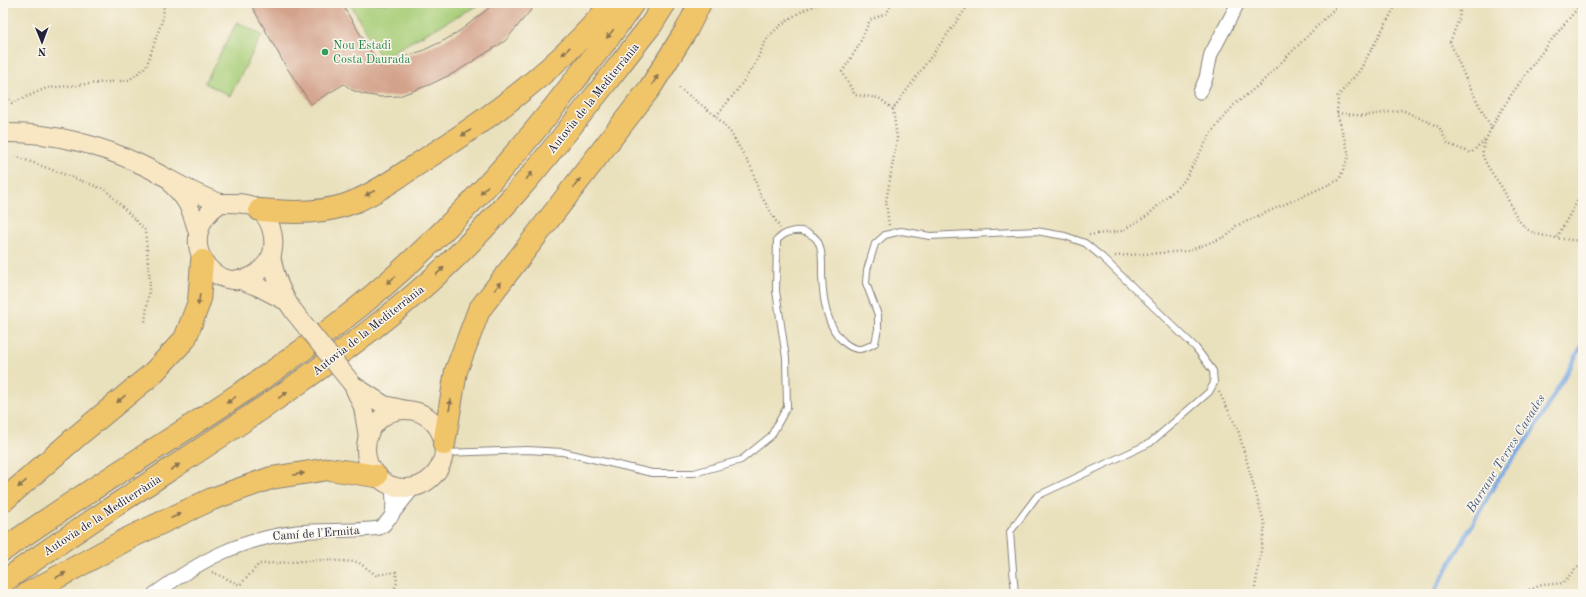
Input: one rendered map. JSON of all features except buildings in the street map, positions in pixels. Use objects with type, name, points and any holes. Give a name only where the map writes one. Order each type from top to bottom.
[{"type":"highway","points":[[260,210],[282,212],[334,208],[356,201],[390,182],[480,124],[535,81],[596,22],[612,3]]},
{"type":"highway","name":"Autovia de la Mediterrània","points":[[3,550],[242,393],[335,326],[403,270],[471,205],[536,131],[633,3]]},
{"type":"highway","name":"Autovia de la Mediterrània","points":[[3,582],[42,554],[248,420],[349,348],[416,293],[484,228],[550,152],[651,25],[665,3]]},
{"type":"highway","points":[[444,448],[456,371],[479,310],[650,88],[687,28],[700,3]]},
{"type":"highway","points":[[3,501],[76,437],[152,374],[185,339],[199,302],[202,261]]},
{"type":"highway","points":[[27,594],[151,528],[212,499],[271,478],[329,469],[384,481]]},
{"type":"main road","points":[[3,133],[46,135],[108,150],[205,198],[221,203],[248,205],[260,210],[268,221],[273,232],[274,244],[271,256],[263,268],[252,276],[238,280]]},
{"type":"main road","points":[[162,176],[185,197],[193,215],[198,233]]},
{"type":"main road","points":[[221,203],[204,217],[198,233],[197,247],[202,261],[212,271],[224,278],[238,280],[259,287],[290,307]]},
{"type":"main road","points":[[271,256],[274,274],[290,307],[353,385],[363,407],[368,437],[366,450],[369,464],[384,481],[403,488],[414,487],[425,483],[434,475],[441,464],[444,448],[439,431],[431,420],[420,413],[384,405],[353,385]]},
{"type":"main road","points":[[368,437],[374,426],[383,417],[394,412],[406,410]]},
{"type":"street","points":[[1200,92],[1206,78],[1210,54],[1238,3]]},
{"type":"street","points":[[384,481],[393,502],[392,516]]},
{"type":"street","name":"Camí de l'Ermita","points":[[154,594],[191,568],[226,549],[265,538],[297,532],[379,528],[392,516],[414,487]]},
{"type":"lane","points":[[444,448],[563,452],[652,473],[694,473],[741,460],[771,436],[787,407],[786,358],[780,320],[776,263],[777,240],[783,233],[796,231],[808,232],[817,240],[822,256],[822,290],[827,313],[833,328],[841,340],[852,349],[864,350],[875,343],[878,330],[878,315],[866,283],[867,270],[875,244],[885,235],[901,231],[930,236],[1036,232],[1065,236],[1085,243],[1102,257],[1196,348],[1213,371],[1214,383],[1209,392],[1150,443],[1037,496],[1010,532],[1015,594]]},
{"type":"path","points":[[3,89],[12,103],[47,88],[129,80],[146,67],[163,18],[164,3]]},
{"type":"path","points":[[716,116],[736,92],[755,64],[765,43],[786,22],[802,10],[821,3]]},
{"type":"path","points":[[890,234],[886,202],[897,138],[893,109],[879,98],[855,95],[842,72],[858,47],[870,20],[887,13],[892,3]]},
{"type":"path","points":[[893,109],[968,3]]},
{"type":"path","points":[[1078,240],[1093,234],[1121,231],[1147,216],[1184,181],[1211,133],[1234,105],[1260,84],[1340,3]]},
{"type":"path","points":[[1102,257],[1188,251],[1227,236],[1236,226],[1339,180],[1349,155],[1337,113],[1338,96],[1360,70],[1397,3]]},
{"type":"path","points":[[1461,3],[1459,19],[1450,42],[1468,84],[1492,129]]},
{"type":"path","points":[[1337,113],[1356,113],[1364,116],[1402,110],[1439,127],[1448,144],[1471,153],[1485,140],[1527,71],[1567,19],[1583,3]]},
{"type":"path","points":[[679,88],[716,116],[731,133],[752,169],[759,192],[783,233]]},
{"type":"path","points":[[1485,140],[1483,156],[1503,188],[1514,212],[1527,229],[1541,234],[1583,240]]},
{"type":"path","points":[[15,156],[106,190],[145,230],[150,282],[145,322]]},
{"type":"path","points":[[1557,237],[1583,191]]},
{"type":"path","points":[[1214,383],[1238,430],[1265,526],[1254,594]]},
{"type":"path","points":[[206,574],[213,572],[240,585],[259,564],[321,560],[358,562],[376,575],[396,572],[397,583],[392,594]]},
{"type":"path","points":[[1518,594],[1542,585],[1563,583],[1576,568],[1583,565]]},
{"type":"path","points":[[183,594],[190,583]]},
{"type":"green space","points":[[350,3],[482,3],[381,58]]},
{"type":"green space","points":[[237,22],[262,35],[230,96],[205,83]]},
{"type":"waterway","name":"Barranc Terres Cavades","points":[[1433,594],[1498,479],[1532,433],[1583,344]]},
{"type":"place","name":"Nou Estadi Costa Daurada","points":[[325,52]]}]
